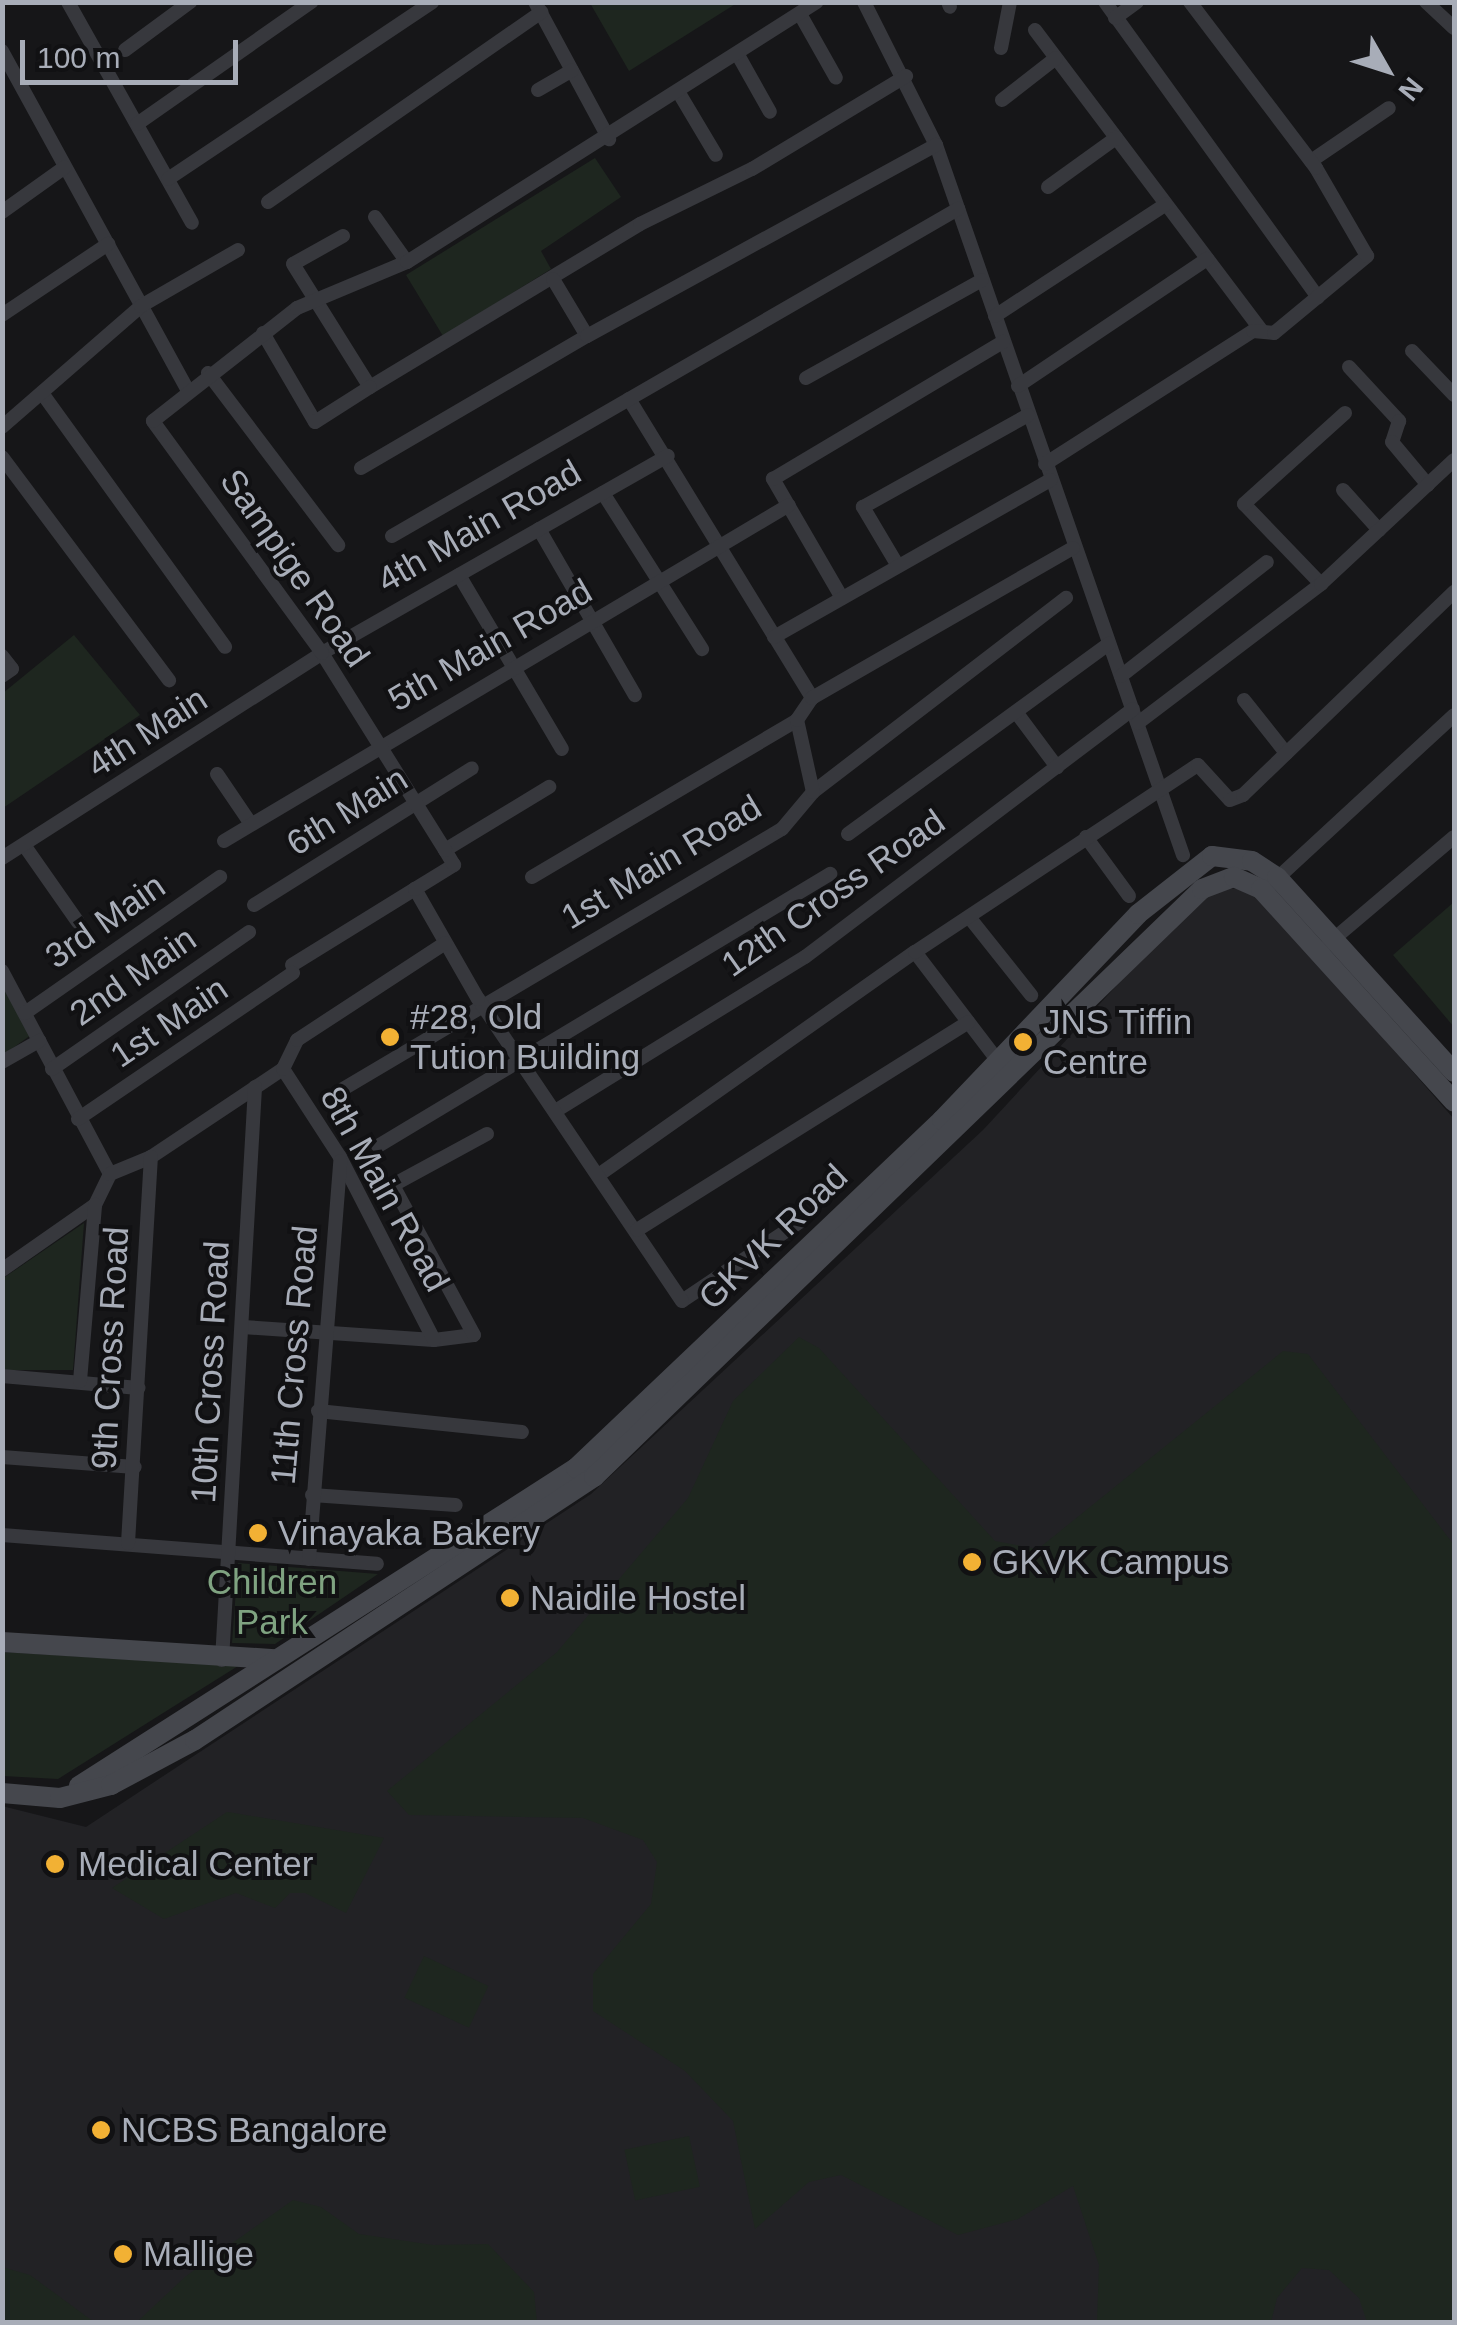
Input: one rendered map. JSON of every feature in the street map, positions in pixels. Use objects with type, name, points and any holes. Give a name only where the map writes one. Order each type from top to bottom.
[{"type":"main road","name":"GKVK Road","points":[[2,1794],[60,1798],[111,1786],[196,1740],[594,1477],[723,1344],[1005,1070],[1202,890],[1234,877],[1270,884]]},
{"type":"main road","points":[[1270,884],[1337,937],[1454,1072]]},
{"type":"main road","points":[[1270,884],[1318,952],[1454,1102]]},
{"type":"main road","name":"GKVK Road","points":[[60,1798],[576,1468],[723,1344]]},
{"type":"main road","points":[[2,1642],[222,1660],[274,1659]]},
{"type":"main road","points":[[298,1644],[311,1665]]},
{"type":"street","points":[[68,2],[192,222]]},
{"type":"street","points":[[125,50],[190,2]]},
{"type":"street","points":[[136,124],[310,2]]},
{"type":"street","points":[[168,179],[432,2]]},
{"type":"street","points":[[2,51],[8,75],[65,168],[187,389],[262,333],[316,300],[407,262],[609,139],[817,2]]},
{"type":"street","points":[[864,2],[906,76],[936,146],[1073,548],[1135,716],[1156,792],[1183,854]]},
{"type":"street","points":[[1001,48],[1010,2]]},
{"type":"street","points":[[1105,2],[1318,296]]},
{"type":"street","points":[[1115,18],[1137,2]]},
{"type":"street","points":[[1035,30],[1260,330],[1274,333],[1367,256],[1311,161],[1190,2]]},
{"type":"street","points":[[1426,2],[1454,28]]},
{"type":"street","points":[[268,202],[538,8],[609,139]]},
{"type":"street","points":[[800,14],[836,78]]},
{"type":"street","points":[[738,54],[770,112]]},
{"type":"street","points":[[1002,100],[1056,58]]},
{"type":"street","points":[[538,90],[572,70]]},
{"type":"street","points":[[262,333],[315,422],[553,279],[906,76]]},
{"type":"street","points":[[680,93],[716,154]]},
{"type":"street","points":[[1311,161],[1390,108]]},
{"type":"street","points":[[1048,187],[1116,138]]},
{"type":"street","points":[[361,468],[587,336],[936,146]]},
{"type":"street","points":[[2,212],[65,168]]},
{"type":"street","points":[[995,316],[1166,204]]},
{"type":"street","points":[[392,536],[958,208]]},
{"type":"street","points":[[376,217],[407,262]]},
{"type":"street","points":[[343,236],[293,264],[370,387]]},
{"type":"street","points":[[2,315],[108,244]]},
{"type":"street","points":[[2,427],[141,306],[238,250]]},
{"type":"street","points":[[1018,386],[1207,260]]},
{"type":"street","points":[[553,279],[587,336]]},
{"type":"street","points":[[806,378],[982,280]]},
{"type":"street","points":[[1045,464],[1260,330]]},
{"type":"street","points":[[842,598],[773,478],[1003,342]]},
{"type":"street","points":[[1412,351],[1454,395]]},
{"type":"street","points":[[1349,367],[1399,421],[1392,442],[1428,485]]},
{"type":"street","points":[[208,373],[338,545]]},
{"type":"street","name":"Sampige Road","points":[[187,389],[153,421],[322,653],[444,850]]},
{"type":"street","points":[[42,393],[224,646]]},
{"type":"street","points":[[629,398],[668,456],[812,698]]},
{"type":"street","points":[[1320,584],[1244,504],[1345,412]]},
{"type":"street","points":[[898,566],[863,507],[1028,414]]},
{"type":"street","name":"4th Main Road","points":[[322,653],[668,456]]},
{"type":"street","points":[[2,457],[169,680]]},
{"type":"street","name":"12th Cross Road","points":[[557,1110],[805,957],[1057,766],[1135,716],[1320,584],[1454,460]]},
{"type":"street","points":[[774,636],[1050,480]]},
{"type":"street","points":[[1344,490],[1379,530]]},
{"type":"street","points":[[603,493],[702,650]]},
{"type":"street","name":"5th Main Road","points":[[224,840],[379,744],[789,504]]},
{"type":"street","points":[[539,529],[635,695]]},
{"type":"street","points":[[532,877],[797,720],[812,698],[1073,548]]},
{"type":"street","points":[[1121,676],[1267,562]]},
{"type":"street","points":[[459,575],[510,668],[562,749]]},
{"type":"street","points":[[600,1174],[915,952],[1198,765],[1230,800],[1286,753],[1454,592]]},
{"type":"street","name":"1st Main Road","points":[[343,1089],[480,1002],[782,829],[813,792],[1066,598]]},
{"type":"street","points":[[848,834],[1109,644]]},
{"type":"street","name":"4th Main","points":[[2,858],[322,653]]},
{"type":"street","points":[[2,656],[12,669],[2,676]]},
{"type":"street","points":[[1244,700],[1286,753]]},
{"type":"street","points":[[1016,712],[1057,766]]},
{"type":"street","points":[[1270,884],[1454,715]]},
{"type":"street","points":[[797,720],[813,792]]},
{"type":"street","name":"6th Main","points":[[254,905],[472,768]]},
{"type":"street","points":[[217,774],[251,824]]},
{"type":"street","points":[[550,788],[444,850],[454,866],[415,888],[445,943],[480,1002],[557,1110],[682,1301],[801,1220]]},
{"type":"street","points":[[1086,837],[1129,896]]},
{"type":"street","points":[[1318,952],[1454,837]]},
{"type":"street","points":[[24,845],[78,922]]},
{"type":"street","points":[[378,1146],[830,874]]},
{"type":"street","name":"3rd Main","points":[[25,1014],[220,877]]},
{"type":"street","name":"1st Main","points":[[78,1120],[415,888]]},
{"type":"street","points":[[969,917],[1031,995]]},
{"type":"street","name":"2nd Main","points":[[52,1069],[249,932]]},
{"type":"street","name":"8th Main Road","points":[[110,1174],[151,1157],[282,1069],[297,1040],[445,943]]},
{"type":"street","points":[[915,952],[1005,1070]]},
{"type":"street","points":[[2,971],[110,1174],[95,1205],[80,1380]]},
{"type":"street","points":[[636,1230],[968,1022]]},
{"type":"street","points":[[2,1062],[39,1041]]},
{"type":"street","name":"8th Main Road","points":[[282,1069],[340,1157],[434,1340]]},
{"type":"street","name":"10th Cross Road","points":[[222,1660],[255,1087]]},
{"type":"street","points":[[243,1327],[434,1340],[474,1335],[393,1186],[487,1134]]},
{"type":"street","name":"9th Cross Road","points":[[128,1543],[151,1157]]},
{"type":"street","name":"11th Cross Road","points":[[308,1559],[340,1157]]},
{"type":"street","points":[[2,1270],[95,1205]]},
{"type":"street","points":[[2,1376],[138,1388]]},
{"type":"street","points":[[318,1411],[522,1432]]},
{"type":"street","points":[[2,1457],[135,1467]]},
{"type":"street","points":[[312,1495],[456,1505]]},
{"type":"street","points":[[2,1535],[376,1564]]},
{"type":"shaded area","name":"GKVK Campus","points":[[1226,888],[1254,890],[1454,1119],[1454,2322],[3,2322],[2,1806],[86,1827],[591,1494],[983,1130],[1193,903]]},
{"type":"green space","points":[[590,3],[737,3],[629,71]]},
{"type":"green space","points":[[595,158],[621,197],[541,251],[551,269],[443,336],[406,275]]},
{"type":"green space","points":[[74,635],[140,715],[3,808],[3,693]]},
{"type":"green space","points":[[1454,902],[1454,1027],[1393,955]]},
{"type":"green space","points":[[2,986],[31,1035],[3,1055],[2,1055]]},
{"type":"green space","points":[[84,1223],[73,1370],[3,1370],[2,1279]]},
{"type":"green space","points":[[799,1337],[819,1348],[995,1541],[1038,1549],[1283,1351],[1308,1354],[1454,1545],[1454,2322],[1367,2322],[1359,2298],[1329,2270],[1302,2268],[1277,2298],[1271,2322],[1097,2322],[1099,2265],[1073,2186],[1018,2219],[958,2235],[841,2175],[809,2182],[755,2229],[733,2121],[685,2071],[593,2011],[593,1974],[651,1904],[657,1862],[643,1840],[583,1818],[409,1815],[387,1791],[557,1652],[688,1498],[733,1401]]},
{"type":"green space","name":"Children Park","points":[[238,1563],[378,1574],[275,1644],[232,1643]]},
{"type":"green space","points":[[2,1652],[238,1666],[58,1779],[3,1776]]},
{"type":"green space","points":[[227,1812],[384,1838],[346,1913],[305,1893],[290,1893],[275,1908],[236,1893],[164,1919],[112,1888]]},
{"type":"green space","points":[[424,1956],[488,1986],[469,2028],[405,1998]]},
{"type":"green space","points":[[689,2136],[700,2187],[635,2201],[624,2150]]},
{"type":"green space","points":[[293,2200],[321,2207],[359,2234],[433,2245],[488,2244],[534,2292],[537,2322],[137,2322],[186,2276]]},
{"type":"green space","points":[[2,2267],[30,2275],[94,2322],[3,2322]]},
{"type":"place","name":"#28, Old Tution Building","points":[[390,1037]]},
{"type":"place","name":"JNS Tiffin Centre","points":[[1023,1042]]},
{"type":"place","name":"Vinayaka Bakery","points":[[258,1533]]},
{"type":"place","name":"GKVK Campus","points":[[972,1562]]},
{"type":"place","name":"Naidile Hostel","points":[[510,1598]]},
{"type":"place","name":"Medical Center","points":[[55,1864]]},
{"type":"place","name":"NCBS Bangalore","points":[[101,2130]]},
{"type":"place","name":"Mallige","points":[[123,2254]]}]
